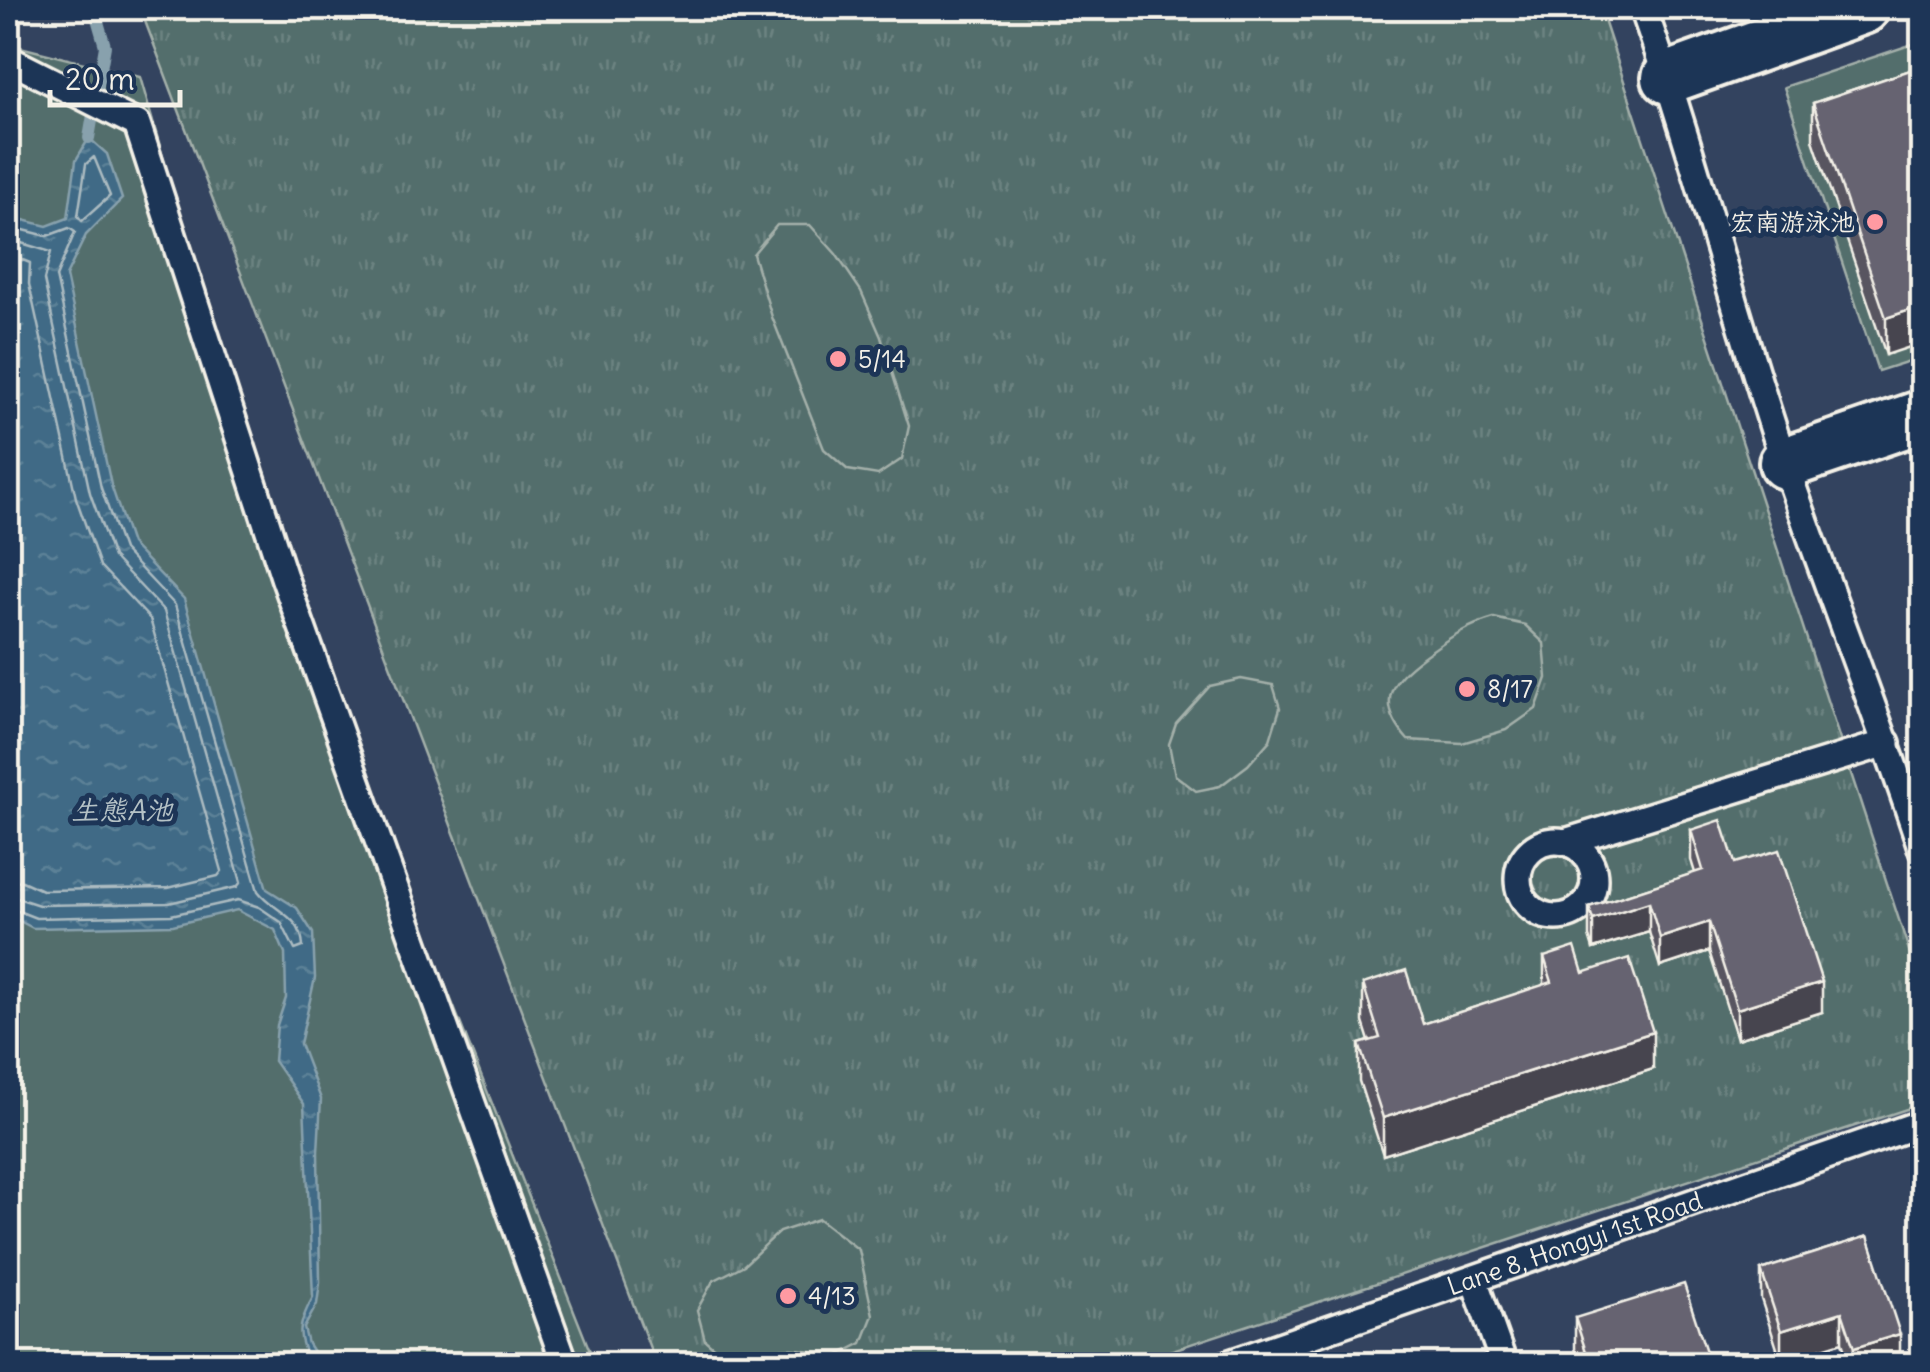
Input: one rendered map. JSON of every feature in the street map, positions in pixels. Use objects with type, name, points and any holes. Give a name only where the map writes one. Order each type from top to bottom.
[{"type":"street","points":[[1668,78],[1862,8]]},
{"type":"street","points":[[1785,462],[1922,416]]},
{"type":"lane","points":[[1643,8],[1785,462],[1922,850]]},
{"type":"lane","points":[[8,59],[137,124],[284,577],[565,1364]]},
{"type":"lane","points":[[1565,842],[1887,742]]},
{"type":"lane","name":"Lane 8, Hongyi 1st Road","points":[[1227,1364],[1922,1124]]},
{"type":"lane","points":[[1474,1280],[1504,1364]]},
{"type":"green space","points":[[140,8],[1600,8],[1922,990],[1922,1104],[1130,1364],[656,1364]]},
{"type":"green space","name":"宏南游泳池","points":[[1922,41],[1922,357],[1878,371],[1784,87]]},
{"type":"green space","points":[[8,44],[140,77],[284,577],[595,1364],[8,1364]]},
{"type":"green space","name":"5/14","points":[[777,225],[810,225],[861,291],[881,337],[909,426],[902,459],[878,475],[848,470],[824,449],[772,317],[753,254]]},
{"type":"green space","name":"8/17","points":[[1494,618],[1525,625],[1544,643],[1547,678],[1536,709],[1506,730],[1462,743],[1408,740],[1391,712],[1392,690],[1398,680],[1446,640]]},
{"type":"green space","points":[[1241,679],[1273,685],[1280,708],[1270,740],[1248,765],[1220,786],[1196,791],[1175,775],[1169,744],[1176,724],[1210,686]]},
{"type":"green space","name":"4/13","points":[[819,1219],[859,1250],[873,1315],[862,1343],[833,1358],[792,1349],[726,1358],[705,1340],[697,1310],[713,1281],[744,1265],[779,1232]]},
{"type":"water","name":"生態A池","points":[[89,138],[107,154],[122,199],[86,235],[66,276],[111,485],[131,544],[184,599],[267,889],[297,908],[313,933],[315,978],[300,1044],[321,1099],[320,1283],[317,1304],[304,1328],[308,1344],[321,1364],[312,1364],[301,1338],[304,1315],[313,1297],[304,1104],[274,1061],[277,1025],[286,998],[285,954],[275,930],[237,910],[173,925],[33,928],[8,915],[8,216],[47,226],[68,218],[76,160]]},
{"type":"building","name":"宏南游泳池","points":[[1922,66],[1922,306],[1886,318],[1813,103]]},
{"type":"building","points":[[1721,820],[1735,863],[1779,850],[1822,982],[1737,1009],[1709,922],[1660,938],[1649,902],[1593,920],[1589,907],[1703,870],[1691,830]]},
{"type":"building","points":[[1575,947],[1583,973],[1629,958],[1653,1032],[1383,1118],[1359,1044],[1380,1038],[1363,984],[1406,970],[1423,1024],[1552,982],[1544,957]]},
{"type":"building","points":[[1868,1236],[1900,1334],[1854,1348],[1842,1312],[1781,1331],[1761,1270]]},
{"type":"building","points":[[1684,1284],[1710,1364],[1590,1364],[1575,1318]]},
{"type":"waterway","points":[[89,138],[105,46],[94,8]]},
{"type":"place","name":"宏南游泳池","points":[[1875,222]]},
{"type":"place","name":"5/14","points":[[838,359]]},
{"type":"place","name":"8/17","points":[[1467,689]]},
{"type":"place","name":"4/13","points":[[788,1296]]}]
